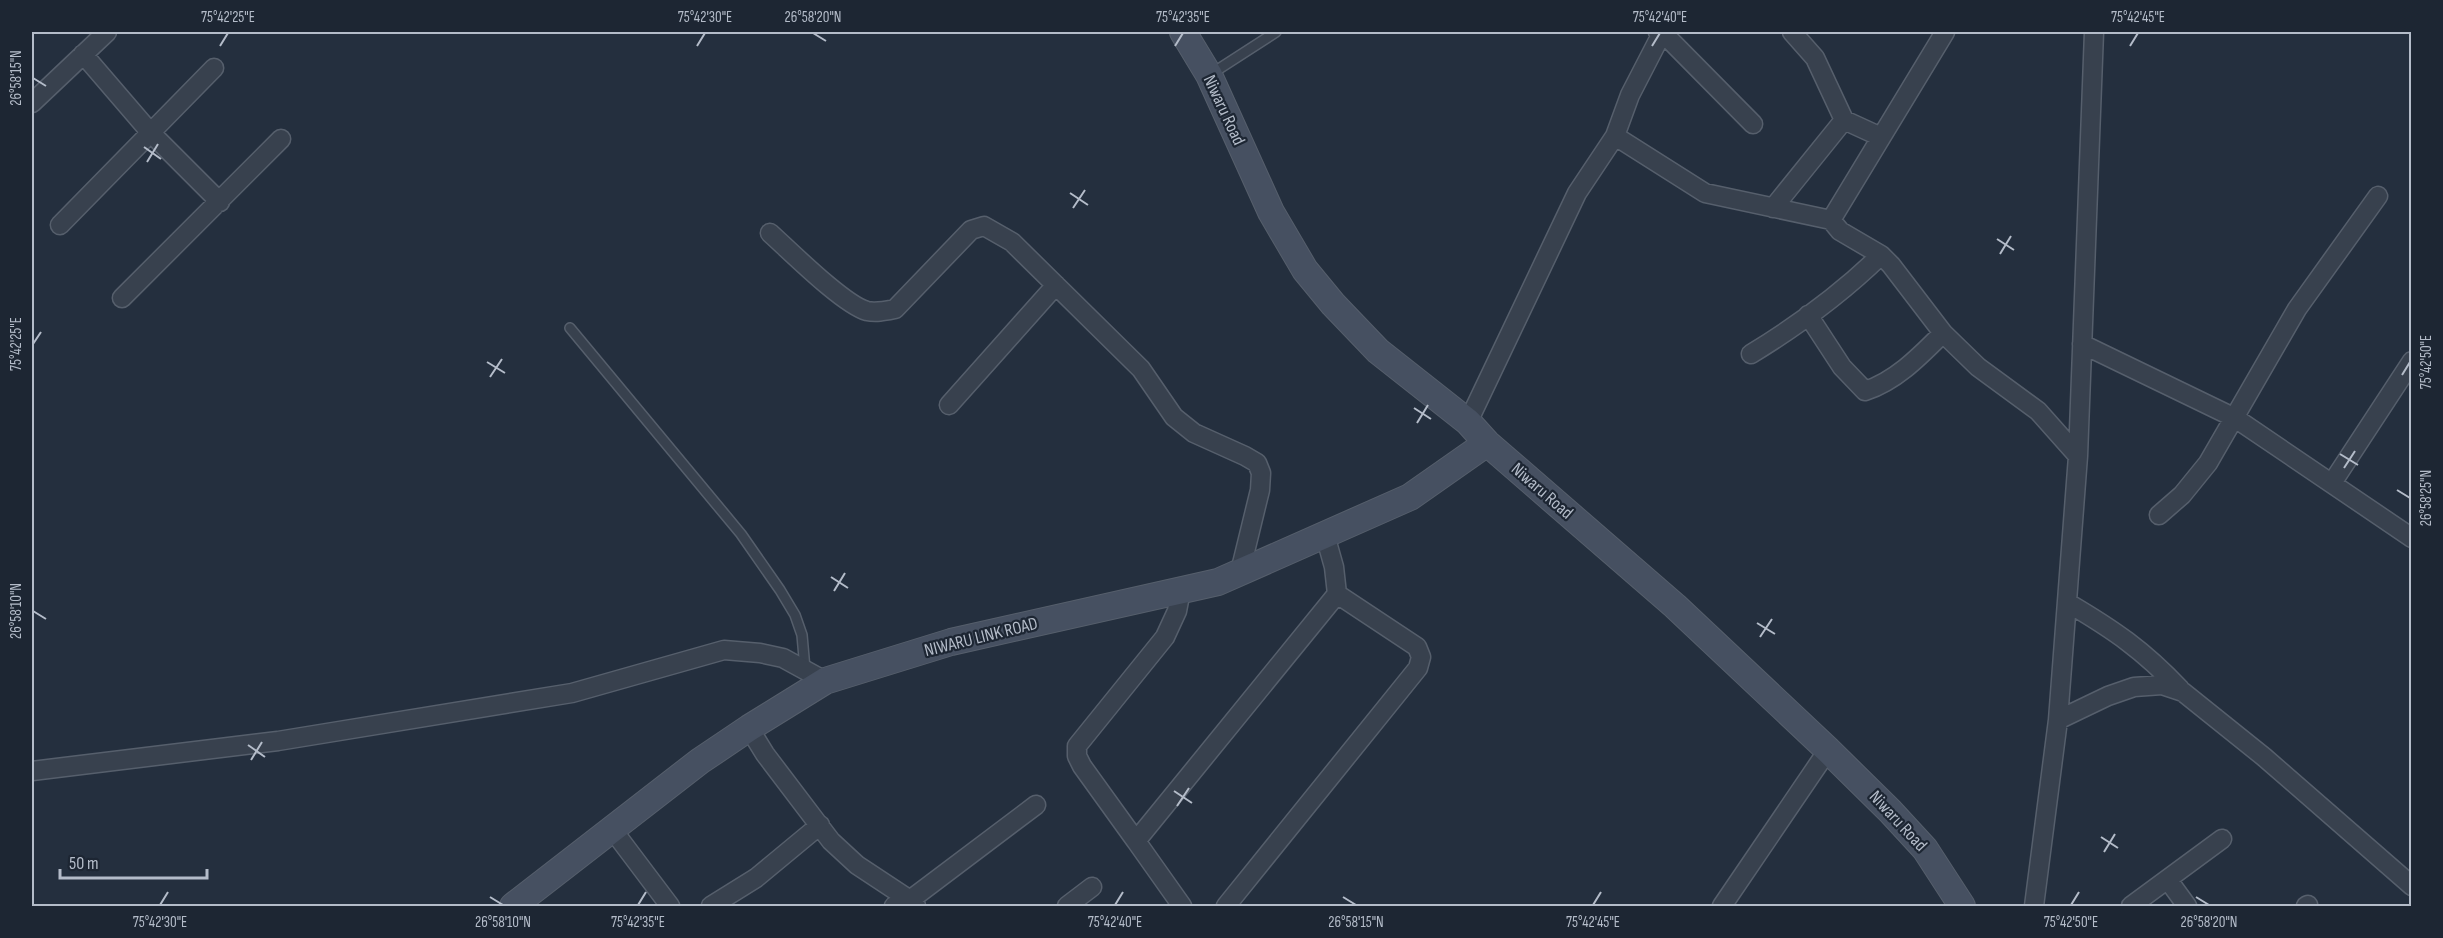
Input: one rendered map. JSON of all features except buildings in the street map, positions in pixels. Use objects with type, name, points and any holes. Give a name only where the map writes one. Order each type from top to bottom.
[{"type":"street","points":[[32,103],[107,32]]},
{"type":"street","name":"Niwaru Road","points":[[1183,32],[1209,75],[1272,212],[1305,270],[1333,304],[1378,351],[1468,422],[1487,443],[1675,606],[1828,750],[1925,849],[1962,906]]},
{"type":"street","points":[[1468,422],[1576,193],[1615,136],[1630,95],[1661,32],[1753,124]]},
{"type":"street","points":[[1792,32],[1815,58],[1844,120],[1881,136]]},
{"type":"street","points":[[1830,220],[1945,32]]},
{"type":"street","points":[[2034,906],[2058,720],[2068,603],[2078,456],[2094,32]]},
{"type":"street","points":[[83,54],[150,132],[220,202]]},
{"type":"street","points":[[60,225],[214,68]]},
{"type":"street","points":[[1773,208],[1844,120]]},
{"type":"street","points":[[1615,136],[1705,193],[1830,220],[1840,231],[1881,255],[1943,333],[1978,367],[2038,411],[2078,456]]},
{"type":"street","points":[[122,298],[281,139]]},
{"type":"street","points":[[2158,515],[2182,495],[2208,462],[2297,309],[2378,196]]},
{"type":"street","points":[[770,233],[850,304],[867,311],[880,312],[895,309],[971,230],[984,226],[1012,242],[1141,369],[1174,417],[1194,433],[1245,456],[1257,464],[1262,473],[1260,490],[1240,572]]},
{"type":"street","points":[[1751,354],[1853,282],[1881,255]]},
{"type":"street","points":[[949,405],[1056,285]]},
{"type":"street","points":[[1808,315],[1842,367],[1865,391],[1883,385],[1943,333]]},
{"type":"street","points":[[2082,344],[2235,418],[2412,538]]},
{"type":"street","points":[[2332,483],[2412,361]]},
{"type":"street","name":"NIWARU LINK ROAD","points":[[513,906],[700,761],[749,728],[815,676],[951,642],[1218,582],[1410,497],[1487,443]]},
{"type":"street","points":[[1136,841],[1337,594],[1334,567],[1325,535]]},
{"type":"street","points":[[1181,591],[1177,611],[1165,637],[1077,746],[1077,756],[1182,906]]},
{"type":"street","points":[[1226,906],[1418,668],[1421,657],[1417,647],[1337,594]]},
{"type":"street","points":[[2068,603],[2121,634],[2157,664],[2183,692],[2264,757],[2412,886]]},
{"type":"street","points":[[32,771],[278,741],[572,693],[724,650],[760,653],[783,658],[815,676]]},
{"type":"street","points":[[2058,720],[2108,696],[2134,687],[2162,684],[2183,692]]},
{"type":"street","points":[[749,728],[765,754],[831,841],[857,866],[907,904],[1036,805]]},
{"type":"street","points":[[1722,906],[1828,750]]},
{"type":"street","points":[[711,906],[756,878],[820,825]]},
{"type":"street","points":[[612,829],[670,906]]},
{"type":"street","points":[[2131,906],[2222,839]]},
{"type":"street","points":[[2168,880],[2187,906]]},
{"type":"street","points":[[1067,906],[1092,887]]},
{"type":"lane","points":[[1209,75],[1276,32]]},
{"type":"lane","points":[[570,328],[741,534],[795,615],[815,676]]}]
